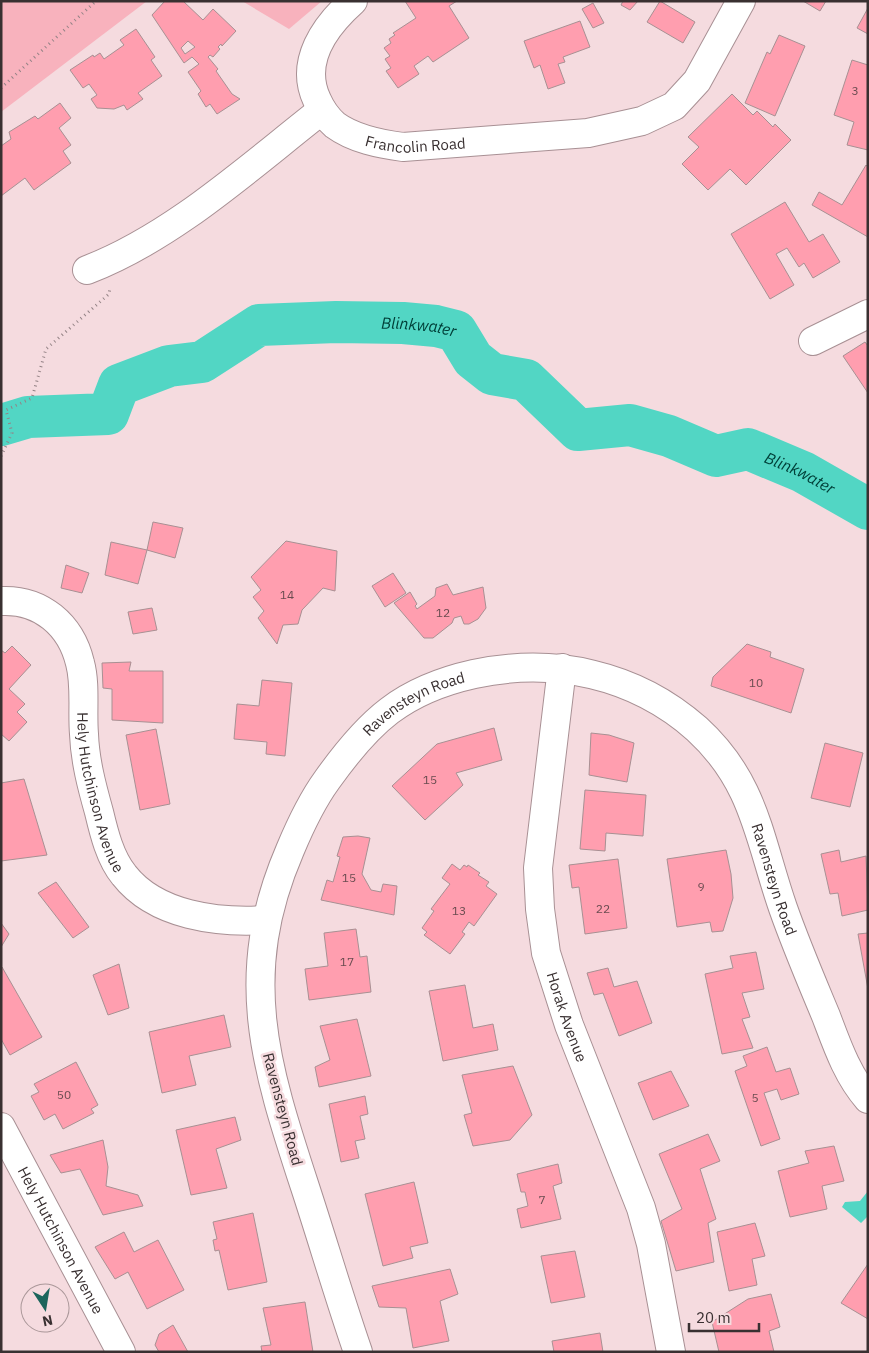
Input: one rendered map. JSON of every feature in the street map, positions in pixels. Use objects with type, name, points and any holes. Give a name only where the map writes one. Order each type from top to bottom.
[{"type":"street","points":[[86,270],[116,258],[186,215],[322,110],[313,91],[310,74],[314,55],[323,33],[353,1]]},
{"type":"street","name":"Francolin Road","points":[[322,110],[335,125],[358,136],[378,144],[403,147],[588,133],[642,121],[674,106],[697,81],[741,1]]},
{"type":"street","points":[[813,341],[868,314]]},
{"type":"street","name":"Hely Hutchinson Avenue","points":[[1,601],[19,601],[44,610],[60,625],[74,644],[80,664],[84,734],[92,786],[112,854],[123,874],[135,888],[166,906],[187,913],[228,920],[266,920]]},
{"type":"street","name":"Ravensteyn Road","points":[[358,1352],[289,1141],[270,1070],[260,993],[261,946],[266,920],[283,866],[317,794],[353,745],[382,715],[424,688],[454,679],[513,668],[562,668],[600,675],[648,694],[698,730],[722,756],[737,777],[755,815],[782,906],[838,1047],[850,1075],[868,1099]]},
{"type":"street","name":"Horak Avenue","points":[[562,668],[538,868],[540,909],[546,953],[569,1025],[641,1208],[651,1244],[671,1352]]},
{"type":"street","name":"Hely Hutchinson Avenue","points":[[1,1127],[121,1352]]},
{"type":"path","points":[[1,88],[96,1]]},
{"type":"path","points":[[1,456],[12,434],[6,410],[32,398],[46,349],[109,294],[116,258]]},
{"type":"shaded area","points":[[1,1],[147,1],[1,112]]},
{"type":"shaded area","points":[[242,1],[322,1],[289,29]]},
{"type":"shaded area","points":[[868,1191],[868,1216],[861,1223],[842,1207],[845,1202],[860,1201]]},
{"type":"building","points":[[165,1],[183,1],[203,20],[213,9],[236,31],[222,46],[221,44],[218,47],[220,49],[213,57],[210,55],[208,57],[218,69],[216,71],[232,94],[240,99],[217,114],[210,104],[206,107],[198,94],[201,91],[188,72],[199,64],[192,57],[184,63],[152,15]],"holes":[[[188,41],[195,47],[185,54],[181,48]]]},
{"type":"building","points":[[405,1],[457,1],[449,6],[469,38],[433,62],[428,56],[414,66],[419,74],[398,88],[386,71],[391,68],[385,59],[390,56],[384,48],[391,43],[389,39],[395,35],[393,33],[416,18]]},
{"type":"building","points":[[623,1],[638,1],[630,10],[621,5]]},
{"type":"building","points":[[660,1],[695,22],[683,43],[647,22]]},
{"type":"building","points":[[803,1],[826,1],[820,11]]},
{"type":"building","points":[[593,3],[604,23],[593,28],[582,9]]},
{"type":"building","points":[[868,8],[868,34],[857,28]]},
{"type":"building","points":[[580,21],[590,47],[563,57],[565,62],[558,64],[565,83],[548,89],[540,65],[534,68],[524,41]]},
{"type":"building","points":[[136,29],[155,57],[151,60],[162,76],[138,93],[143,99],[127,110],[124,105],[114,109],[97,108],[91,99],[97,95],[89,84],[83,88],[70,70],[93,55],[94,57],[100,53],[104,59],[124,45],[120,40]]},
{"type":"building","points":[[779,35],[805,46],[775,116],[745,103],[767,52],[770,54]]},
{"type":"building","points":[[852,60],[868,65],[868,150],[847,145],[854,122],[834,115]]},
{"type":"building","points":[[732,94],[753,115],[757,111],[773,127],[775,124],[791,140],[746,185],[730,169],[708,190],[682,164],[699,147],[688,137]]},
{"type":"building","points":[[60,103],[71,118],[59,128],[71,145],[63,151],[71,163],[34,190],[25,178],[1,196],[1,146],[11,139],[9,132],[35,116],[38,119]]},
{"type":"building","points":[[866,165],[868,167],[868,237],[812,205],[819,192],[842,205]]},
{"type":"building","points":[[785,202],[809,242],[823,234],[840,262],[813,278],[804,263],[799,267],[787,248],[776,254],[794,285],[770,299],[731,234]]},
{"type":"building","points":[[865,342],[868,346],[868,393],[843,356]]},
{"type":"building","points":[[153,522],[183,528],[175,558],[147,550]]},
{"type":"building","points":[[286,541],[337,551],[335,591],[323,588],[302,610],[298,624],[283,625],[277,644],[258,618],[264,611],[253,597],[261,590],[251,577]]},
{"type":"building","points":[[111,542],[147,550],[138,584],[105,575]]},
{"type":"building","points":[[66,565],[89,573],[82,593],[61,588]]},
{"type":"building","points":[[393,573],[406,593],[385,607],[372,586]]},
{"type":"building","points":[[447,584],[453,595],[483,587],[486,608],[478,619],[469,624],[464,624],[461,616],[454,618],[452,623],[433,638],[424,638],[394,603],[410,592],[417,604],[415,606],[417,609],[435,596],[436,588]]},
{"type":"building","points":[[152,608],[157,630],[133,634],[128,612]]},
{"type":"building","points":[[747,644],[771,652],[770,657],[804,669],[791,713],[711,686],[713,677]]},
{"type":"building","points":[[12,646],[31,665],[9,689],[25,704],[17,712],[27,722],[9,741],[1,734],[1,650],[5,653]]},
{"type":"building","points":[[131,662],[129,671],[163,671],[163,723],[112,720],[112,689],[103,688],[102,663]]},
{"type":"building","points":[[262,680],[292,683],[285,756],[266,754],[267,742],[234,739],[237,704],[259,706]]},
{"type":"building","points":[[494,728],[502,760],[456,773],[463,785],[425,820],[392,786],[437,744]]},
{"type":"building","points":[[156,729],[170,804],[140,810],[126,735]]},
{"type":"building","points":[[591,733],[609,735],[634,743],[627,782],[589,775]]},
{"type":"building","points":[[825,743],[863,753],[850,807],[811,798]]},
{"type":"building","points":[[24,779],[47,855],[1,861],[1,783]]},
{"type":"building","points":[[585,790],[646,795],[643,836],[606,833],[605,851],[580,849]]},
{"type":"building","points":[[358,836],[370,838],[362,874],[371,890],[381,892],[383,884],[397,886],[394,915],[321,900],[327,880],[333,882],[340,857],[337,856],[343,837]]},
{"type":"building","points":[[726,850],[733,898],[723,931],[712,932],[710,922],[677,927],[667,859]]},
{"type":"building","points":[[839,850],[841,862],[866,856],[868,910],[842,916],[838,893],[830,894],[821,854]]},
{"type":"building","points":[[618,859],[627,928],[585,934],[579,887],[572,888],[569,865]]},
{"type":"building","points":[[452,864],[460,870],[464,865],[467,867],[468,865],[480,873],[478,875],[489,882],[486,886],[497,894],[474,926],[469,922],[462,932],[465,934],[450,954],[424,935],[427,932],[422,928],[434,911],[431,909],[450,884],[442,878]]},
{"type":"building","points":[[56,882],[89,927],[73,938],[38,893]]},
{"type":"building","points":[[1,923],[9,934],[1,947]]},
{"type":"building","points":[[356,929],[360,957],[367,956],[371,992],[309,1000],[305,969],[328,966],[324,933]]},
{"type":"building","points":[[868,933],[868,989],[858,934]]},
{"type":"building","points":[[756,952],[764,989],[742,993],[750,1017],[742,1019],[753,1048],[722,1054],[705,974],[733,968],[730,956]]},
{"type":"building","points":[[119,964],[129,1008],[108,1015],[93,975]]},
{"type":"building","points":[[2,967],[42,1037],[10,1055],[1,1039]]},
{"type":"building","points":[[608,968],[614,987],[637,981],[652,1023],[619,1036],[603,993],[594,995],[587,973]]},
{"type":"building","points":[[465,985],[473,1028],[493,1024],[498,1050],[443,1061],[429,991]]},
{"type":"building","points":[[224,1015],[231,1047],[189,1056],[196,1085],[162,1093],[149,1032]]},
{"type":"building","points":[[357,1019],[371,1076],[319,1087],[315,1067],[330,1060],[320,1026]]},
{"type":"building","points":[[767,1047],[776,1072],[790,1068],[799,1094],[781,1100],[777,1089],[764,1093],[780,1139],[761,1146],[735,1071],[747,1066],[743,1056]]},
{"type":"building","points":[[76,1062],[98,1105],[91,1109],[94,1113],[63,1129],[55,1114],[44,1120],[31,1096],[39,1092],[34,1084]]},
{"type":"building","points":[[513,1066],[532,1115],[510,1140],[473,1146],[464,1115],[472,1113],[462,1075]]},
{"type":"building","points":[[671,1071],[689,1106],[653,1120],[638,1083]]},
{"type":"building","points":[[365,1096],[368,1114],[360,1116],[365,1139],[355,1141],[359,1158],[341,1162],[329,1104]]},
{"type":"building","points":[[235,1117],[241,1140],[216,1149],[227,1188],[191,1195],[176,1130]]},
{"type":"building","points":[[708,1134],[720,1161],[700,1169],[716,1219],[708,1223],[714,1262],[676,1271],[661,1221],[682,1209],[659,1154]]},
{"type":"building","points":[[103,1140],[108,1167],[106,1186],[138,1195],[143,1206],[103,1215],[80,1169],[61,1173],[50,1155]]},
{"type":"building","points":[[834,1146],[844,1181],[822,1186],[827,1209],[790,1217],[778,1171],[809,1163],[805,1151]]},
{"type":"building","points":[[558,1164],[562,1183],[553,1186],[561,1219],[521,1228],[517,1209],[528,1206],[525,1192],[521,1192],[517,1174]]},
{"type":"building","points":[[414,1182],[428,1243],[410,1247],[413,1258],[383,1266],[365,1194]]},
{"type":"building","points":[[253,1213],[267,1282],[228,1290],[219,1250],[215,1251],[213,1240],[217,1239],[213,1222]]},
{"type":"building","points":[[755,1223],[765,1256],[752,1259],[757,1285],[729,1291],[717,1232]]},
{"type":"building","points":[[124,1232],[134,1252],[158,1240],[184,1290],[147,1309],[128,1272],[115,1279],[95,1247]]},
{"type":"building","points":[[575,1251],[585,1297],[551,1303],[541,1256]]},
{"type":"building","points":[[868,1264],[868,1319],[841,1303]]},
{"type":"building","points":[[450,1269],[458,1294],[440,1301],[449,1341],[413,1348],[406,1308],[379,1307],[372,1286]]},
{"type":"building","points":[[771,1294],[780,1327],[769,1331],[774,1352],[719,1352],[712,1322],[748,1299]]},
{"type":"building","points":[[305,1302],[313,1352],[262,1352],[261,1346],[271,1345],[263,1308]]},
{"type":"building","points":[[173,1325],[188,1352],[159,1352],[155,1345],[159,1334]]},
{"type":"building","points":[[600,1333],[603,1352],[554,1352],[552,1341]]},
{"type":"waterway","name":"Blinkwater","points":[[1,425],[28,417],[108,414],[119,385],[169,366],[202,362],[259,325],[336,322],[403,323],[436,326],[456,331],[473,359],[492,374],[526,380],[578,430],[630,425],[669,436],[716,456],[748,449],[803,472],[868,509]]}]
